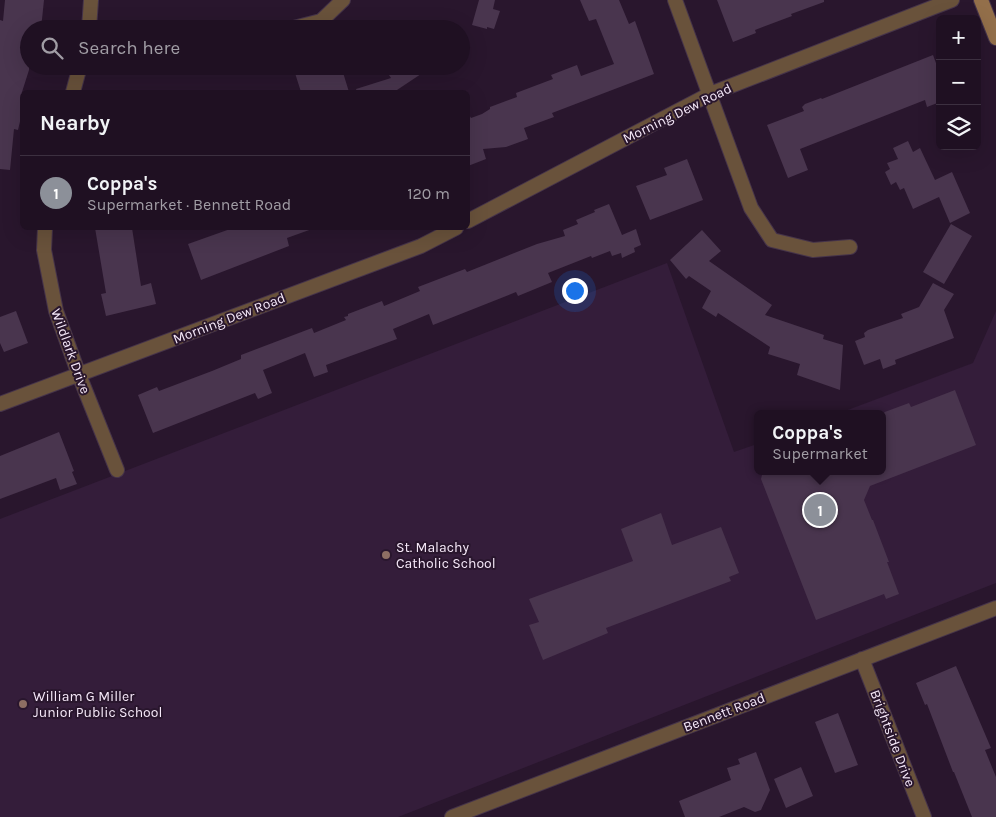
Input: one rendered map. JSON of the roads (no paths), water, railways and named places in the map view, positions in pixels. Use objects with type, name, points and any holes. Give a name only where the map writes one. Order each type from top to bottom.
[{"type":"main road","points":[[981,0],[996,38]]},
{"type":"street","points":[[90,20],[91,0]]},
{"type":"street","points":[[322,20],[343,0]]},
{"type":"street","points":[[675,0],[751,208],[772,240],[813,250],[850,246]]},
{"type":"street","name":"Morning Dew Road","points":[[470,220],[710,94],[952,0]]},
{"type":"street","points":[[74,90],[78,75]]},
{"type":"street","name":"Wildlark Drive","points":[[46,230],[44,250],[56,311],[117,470]]},
{"type":"street","name":"Morning Dew Road","points":[[0,404],[421,246],[452,230]]},
{"type":"street","name":"Bennett Road","points":[[452,817],[996,608]]},
{"type":"street","name":"Brightside Drive","points":[[862,659],[924,817]]},
{"type":"place","name":"Coppa's","points":[[820,510]]},
{"type":"place","name":"St. Malachy Catholic School","points":[[386,555]]},
{"type":"place","name":"William G Miller Junior Public School","points":[[23,704]]}]
